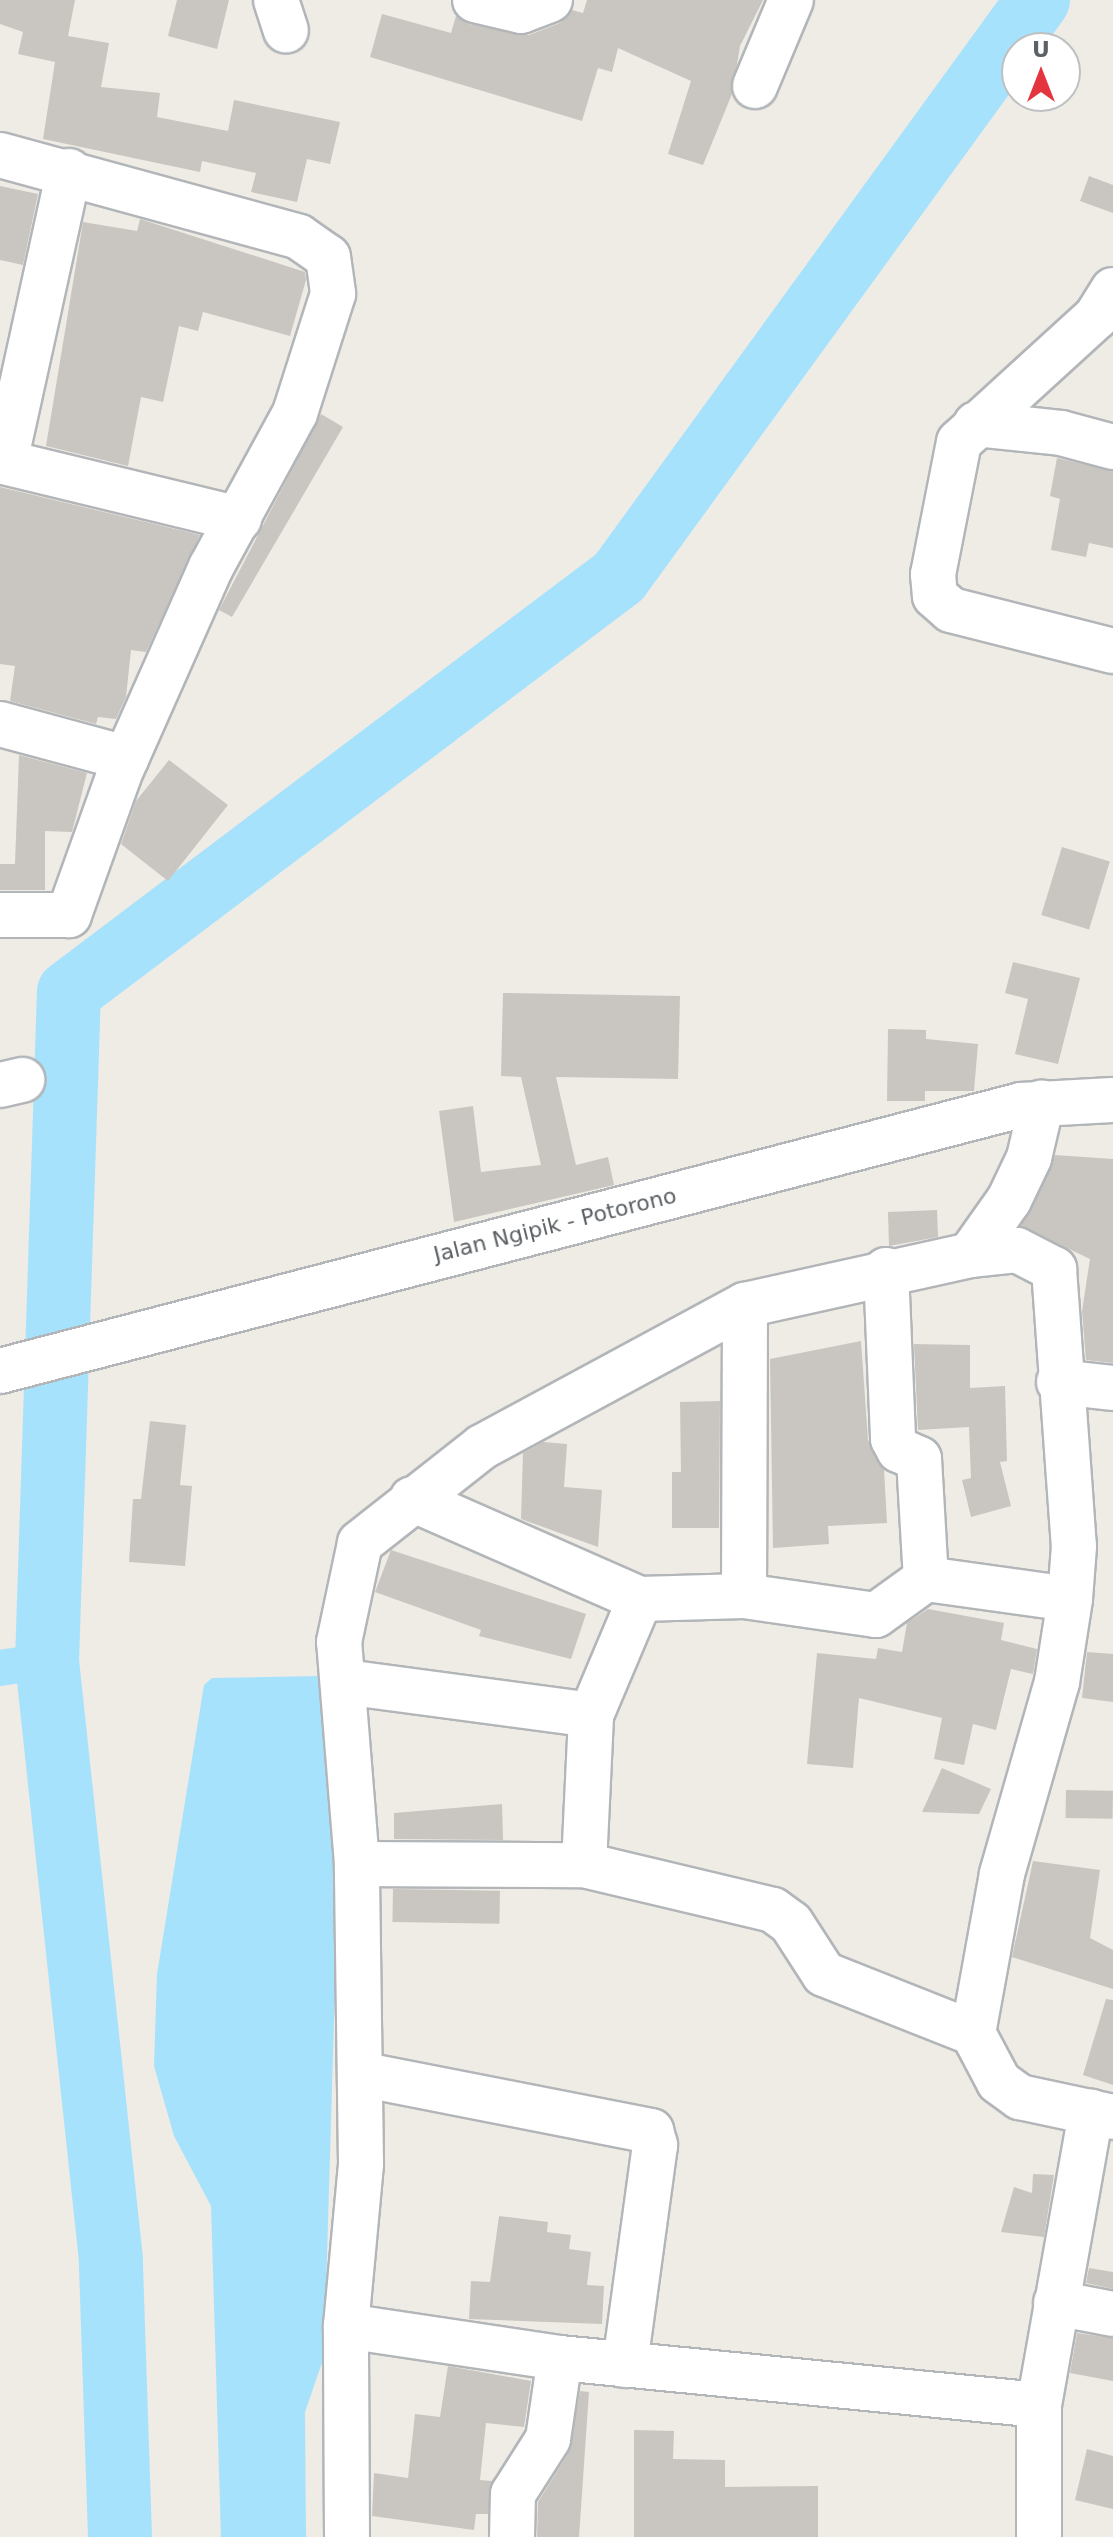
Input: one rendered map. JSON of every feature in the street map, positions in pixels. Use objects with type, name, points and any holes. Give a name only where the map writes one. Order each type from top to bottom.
[{"type":"street","points":[[475,0],[521,11],[550,0]]},
{"type":"street","points":[[755,86],[791,0]]},
{"type":"street","points":[[0,155],[255,220],[299,237],[328,257],[333,294],[322,343],[295,413],[239,519],[126,758],[69,915],[0,915]]},
{"type":"street","points":[[69,171],[2,461],[239,519]]},
{"type":"street","points":[[1113,290],[1096,317],[959,442],[951,468],[935,596],[951,610],[991,624],[1113,651]]},
{"type":"street","points":[[1054,355],[1061,433]]},
{"type":"street","points":[[976,424],[1061,433],[1113,447]]},
{"type":"street","points":[[0,724],[126,758]]},
{"type":"street","name":"Jalan Ngipik - Potorono","points":[[0,1371],[159,1325],[1042,1102],[1113,1100]]},
{"type":"street","points":[[970,1255],[1029,1158],[1042,1102]]},
{"type":"street","points":[[347,2537],[346,2326],[361,2163],[357,1864],[345,1682],[339,1642],[360,1543],[412,1499],[482,1447],[609,1384],[745,1305],[886,1270],[1017,1250],[1054,1269],[1059,1382],[1074,1546],[1070,1599],[1057,1682],[1002,1874],[973,2033],[999,2082],[1020,2097],[1102,2114],[1056,2303],[1039,2405],[1039,2537]]},
{"type":"street","points":[[886,1270],[893,1439],[899,1450],[919,1459],[926,1579]]},
{"type":"street","points":[[744,1596],[745,1305]]},
{"type":"street","points":[[1059,1382],[1113,1388]]},
{"type":"street","points":[[412,1499],[640,1599],[744,1596],[876,1615],[926,1579],[1070,1599]]},
{"type":"street","points":[[584,1865],[591,1715],[640,1599]]},
{"type":"street","points":[[345,1682],[591,1715]]},
{"type":"street","points":[[357,1864],[584,1865],[773,1910],[791,1923],[824,1974],[973,2033]]},
{"type":"street","points":[[360,2074],[651,2131],[655,2145],[625,2365]]},
{"type":"street","points":[[1056,2303],[1113,2314]]},
{"type":"street","points":[[346,2326],[560,2358],[1039,2405]]},
{"type":"street","points":[[512,2537],[513,2494],[548,2439],[560,2358]]},
{"type":"water","points":[[317,1676],[327,1683],[336,1790],[336,1954],[324,2357],[305,2412],[306,2537],[221,2537],[211,2206],[174,2136],[154,2066],[157,1974],[204,1685],[212,1678]]},
{"type":"building","points":[[0,0],[75,0],[68,36],[109,43],[101,87],[160,93],[157,117],[228,131],[234,100],[340,122],[330,164],[307,159],[297,202],[251,192],[256,173],[202,161],[200,172],[43,139],[55,62],[18,54],[23,32],[0,24]]},
{"type":"building","points":[[177,0],[229,0],[217,49],[168,36]]},
{"type":"building","points":[[587,0],[763,0],[740,46],[732,94],[703,165],[668,154],[691,81],[618,48],[612,72],[598,68],[582,121],[370,57],[382,14],[451,33],[456,16],[469,24],[529,35],[560,23],[572,10],[583,13]]},
{"type":"building","points":[[1089,176],[1113,185],[1113,213],[1080,201]]},
{"type":"building","points":[[0,186],[38,194],[23,265],[0,260]]},
{"type":"building","points":[[140,219],[305,272],[306,280],[290,336],[203,312],[198,331],[179,326],[163,402],[141,397],[128,466],[46,446],[83,222],[137,231]]},
{"type":"building","points":[[321,414],[343,427],[232,617],[219,610]]},
{"type":"building","points":[[1057,458],[1113,471],[1113,548],[1089,543],[1086,557],[1051,550],[1060,499],[1050,496]]},
{"type":"building","points":[[0,487],[200,535],[146,652],[131,650],[126,697],[116,719],[98,717],[96,724],[10,701],[15,666],[0,664]]},
{"type":"building","points":[[19,755],[87,773],[72,832],[45,831],[45,890],[0,890],[0,864],[15,864]]},
{"type":"building","points":[[169,760],[228,805],[168,881],[121,844],[136,801]]},
{"type":"building","points":[[1062,847],[1110,862],[1089,930],[1041,915]]},
{"type":"building","points":[[1013,962],[1080,978],[1058,1064],[1015,1054],[1028,999],[1005,993]]},
{"type":"building","points":[[503,993],[680,996],[678,1079],[556,1077],[576,1165],[608,1157],[614,1185],[454,1222],[439,1111],[473,1106],[481,1172],[541,1165],[521,1077],[501,1076]]},
{"type":"building","points":[[888,1029],[926,1030],[926,1039],[978,1044],[974,1091],[925,1091],[925,1101],[887,1101]]},
{"type":"building","points":[[1055,1155],[1113,1159],[1113,1363],[1086,1360],[1082,1311],[1090,1259],[1021,1226]]},
{"type":"building","points":[[937,1210],[938,1237],[889,1246],[888,1212]]},
{"type":"building","points":[[861,1341],[868,1440],[884,1469],[887,1523],[828,1526],[829,1544],[773,1548],[770,1359]]},
{"type":"building","points":[[914,1344],[970,1345],[970,1388],[1005,1386],[1007,1461],[1000,1462],[1011,1506],[971,1517],[962,1480],[971,1478],[969,1427],[918,1430]]},
{"type":"building","points":[[720,1401],[719,1528],[672,1528],[672,1472],[681,1472],[680,1402]]},
{"type":"building","points":[[150,1421],[186,1425],[180,1485],[192,1486],[185,1566],[129,1562],[133,1499],[141,1499]]},
{"type":"building","points":[[543,1442],[567,1444],[564,1487],[602,1490],[598,1547],[521,1519],[523,1453]]},
{"type":"building","points":[[391,1550],[586,1614],[571,1659],[479,1636],[481,1630],[375,1592]]},
{"type":"building","points":[[928,1609],[1004,1623],[1001,1640],[1037,1649],[1033,1674],[1011,1669],[996,1730],[973,1724],[964,1765],[934,1759],[942,1718],[859,1698],[853,1768],[807,1764],[817,1653],[876,1659],[878,1648],[902,1652],[907,1623]]},
{"type":"building","points":[[1087,1652],[1113,1654],[1113,1702],[1082,1698]]},
{"type":"building","points":[[942,1768],[991,1789],[979,1814],[922,1812]]},
{"type":"building","points":[[1066,1790],[1113,1791],[1113,1819],[1066,1818]]},
{"type":"building","points":[[502,1804],[503,1840],[394,1839],[394,1813]]},
{"type":"building","points":[[1033,1861],[1100,1870],[1090,1938],[1113,1950],[1113,1989],[1012,1957]]},
{"type":"building","points":[[393,1889],[500,1891],[499,1924],[392,1922]]},
{"type":"building","points":[[1106,1999],[1113,2000],[1113,2085],[1083,2075]]},
{"type":"building","points":[[1033,2174],[1054,2175],[1044,2237],[1001,2232],[1014,2187],[1032,2193]]},
{"type":"building","points":[[499,2216],[548,2222],[547,2232],[571,2235],[569,2249],[591,2252],[587,2285],[604,2286],[602,2324],[469,2319],[471,2281],[490,2282]]},
{"type":"building","points":[[1089,2268],[1113,2272],[1113,2289],[1086,2283]]},
{"type":"building","points":[[1077,2333],[1113,2338],[1113,2381],[1070,2373]]},
{"type":"building","points":[[448,2366],[531,2381],[524,2427],[486,2423],[480,2480],[492,2481],[488,2514],[476,2514],[474,2530],[372,2516],[374,2473],[408,2478],[415,2414],[440,2417]]},
{"type":"building","points":[[580,2391],[589,2392],[579,2537],[537,2537],[538,2502],[569,2452]]},
{"type":"building","points":[[634,2430],[674,2431],[673,2459],[725,2460],[725,2487],[818,2486],[818,2537],[634,2537]]},
{"type":"building","points":[[1087,2449],[1113,2456],[1113,2509],[1075,2500]]},
{"type":"waterway","points":[[120,2537],[111,2260],[47,1661],[69,992],[619,577],[1038,0]]},
{"type":"waterway","points":[[0,1668],[47,1661]]}]
